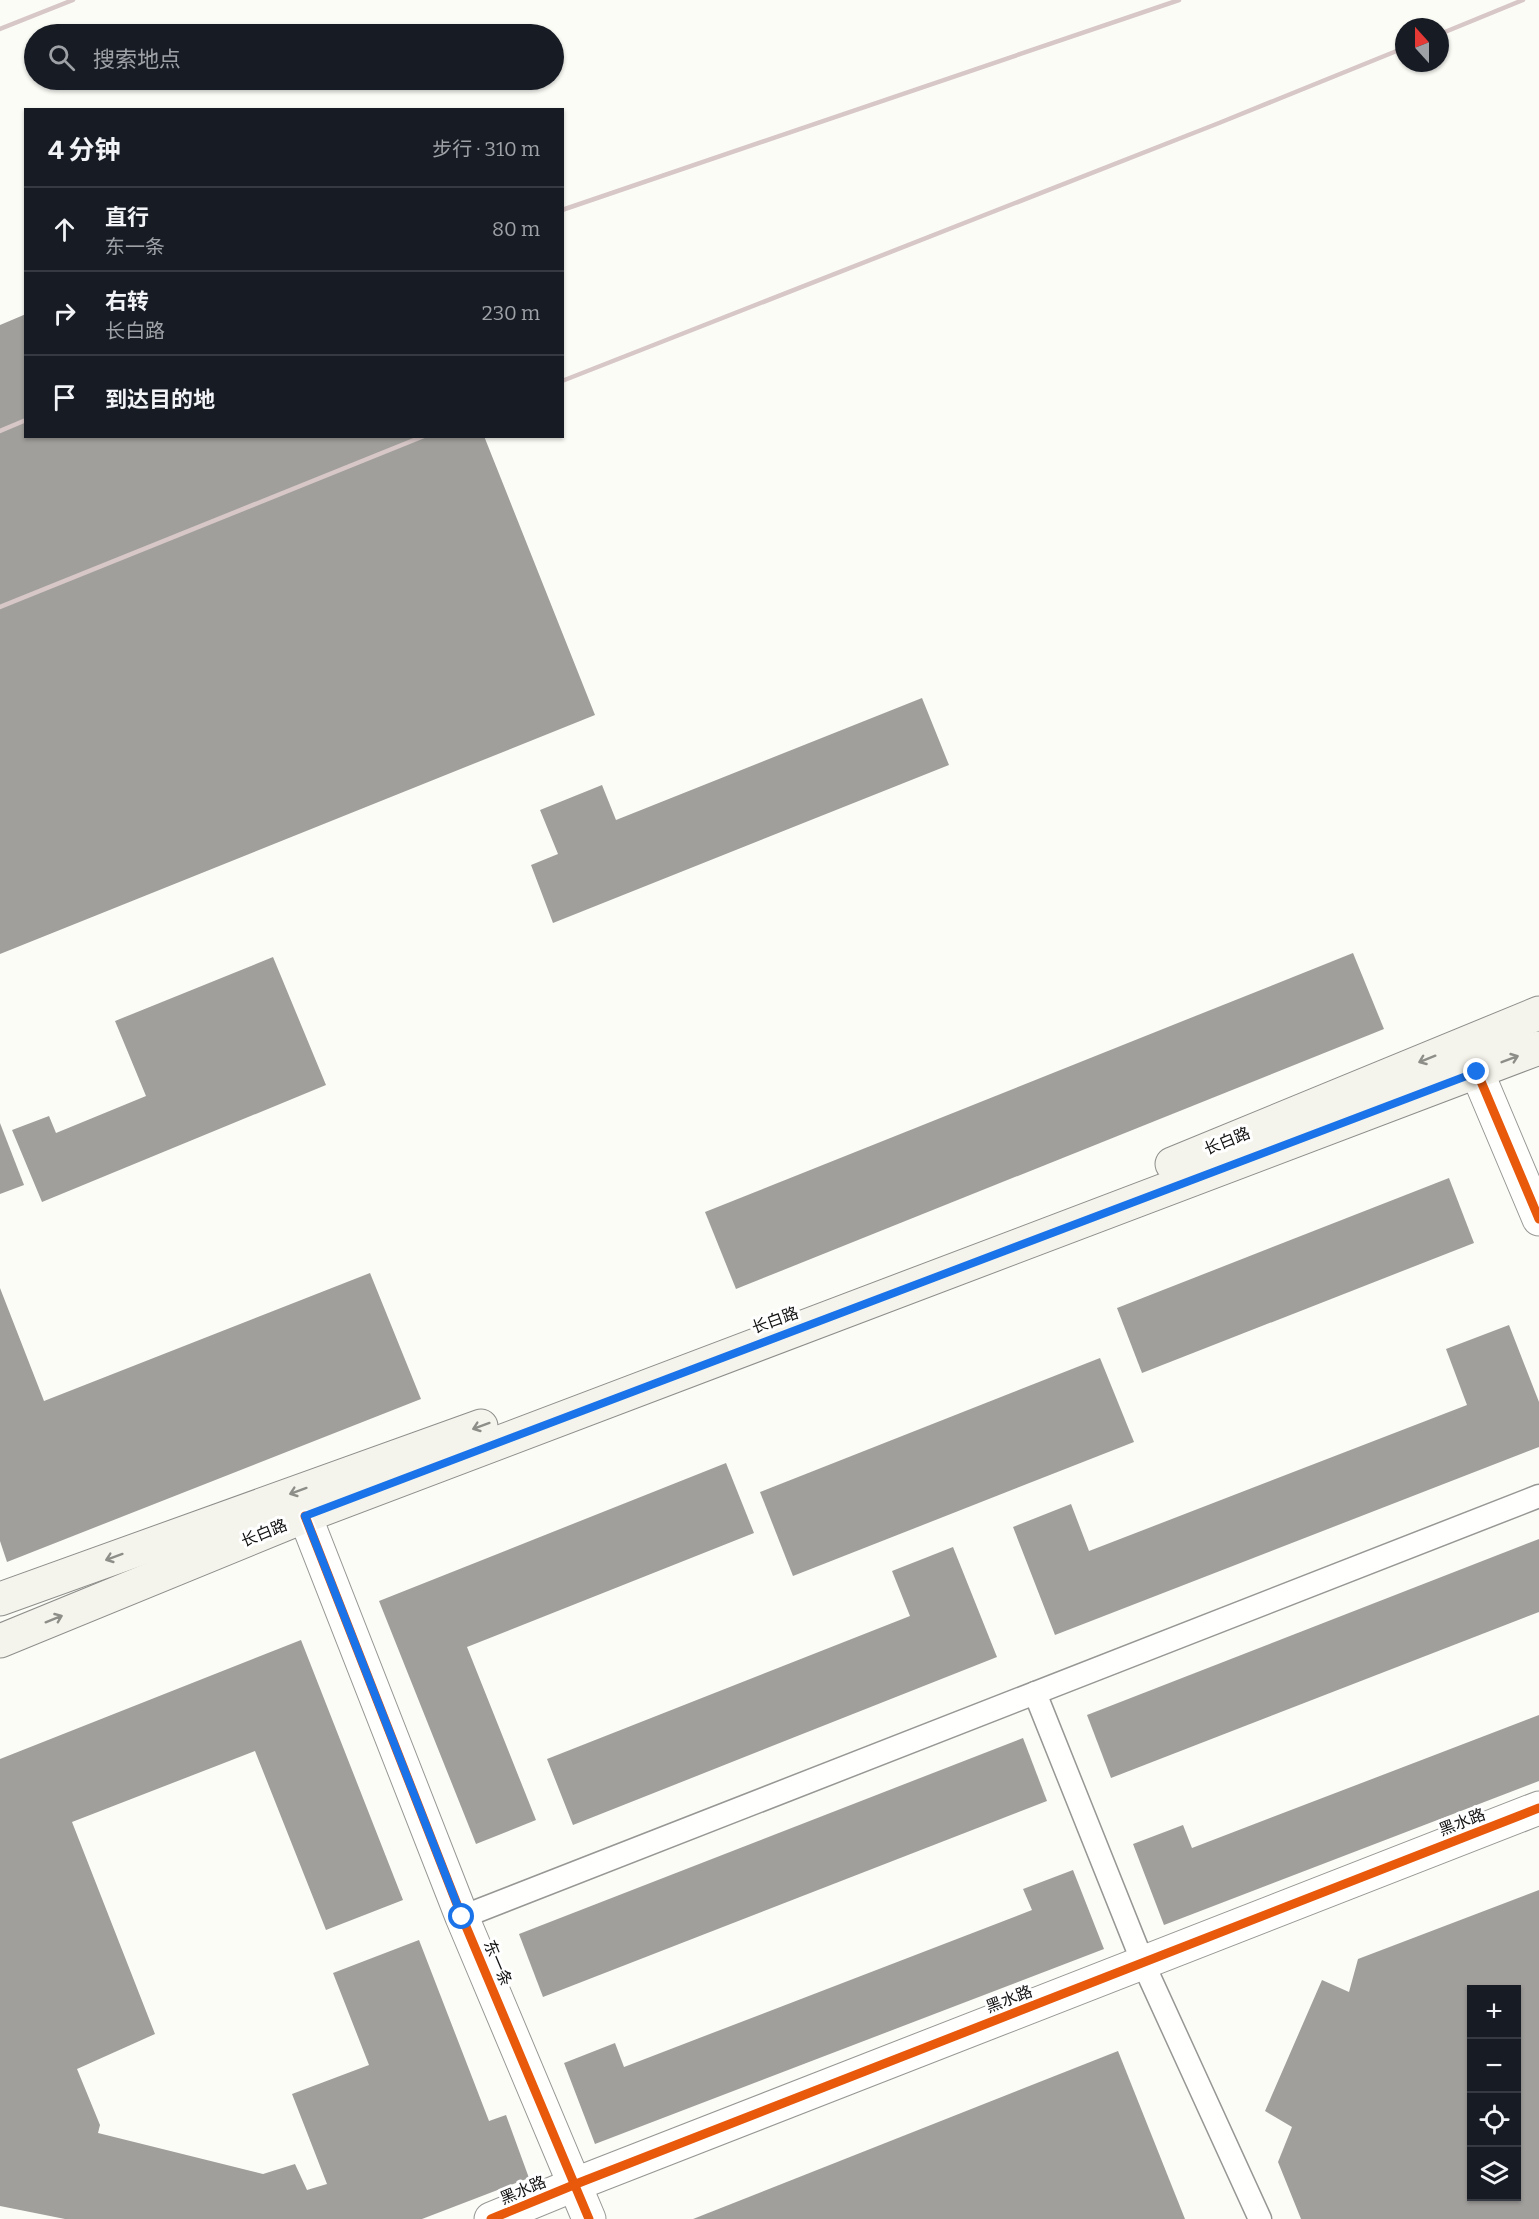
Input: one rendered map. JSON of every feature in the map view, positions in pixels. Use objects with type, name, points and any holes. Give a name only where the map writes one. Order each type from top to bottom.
[{"type":"main road","name":"长白路","points":[[0,1599],[791,1315],[1012,1230],[1539,1013]]},
{"type":"main road","name":"长白路","points":[[0,1641],[305,1516],[1539,1048]]},
{"type":"street","points":[[1477,1072],[1539,1219]]},
{"type":"street","name":"东一条","points":[[305,1516],[462,1917],[589,2219]]},
{"type":"street","name":"黑水路","points":[[491,2219],[1539,1808]]},
{"type":"lane","points":[[462,1917],[1539,1496]]},
{"type":"lane","points":[[1035,1693],[1143,1963],[1260,2219]]},
{"type":"building","points":[[24,315],[24,438],[485,438],[595,715],[0,954],[0,325]]},
{"type":"building","points":[[922,698],[949,765],[553,923],[531,865],[558,854],[540,810],[602,785],[616,820]]},
{"type":"building","points":[[1353,953],[1384,1029],[736,1289],[705,1212]]},
{"type":"building","points":[[273,957],[326,1085],[42,1202],[12,1130],[49,1116],[56,1133],[146,1096],[115,1021]]},
{"type":"building","points":[[0,1123],[24,1185],[0,1194]]},
{"type":"building","points":[[1449,1178],[1474,1243],[1142,1373],[1117,1308]]},
{"type":"building","points":[[370,1273],[421,1399],[7,1562],[0,1541],[0,1288],[44,1401]]},
{"type":"building","points":[[1509,1325],[1539,1402],[1539,1447],[1055,1635],[1013,1527],[1071,1504],[1089,1551],[1467,1405],[1446,1349]]},
{"type":"building","points":[[1100,1358],[1134,1442],[793,1576],[760,1492]]},
{"type":"building","points":[[726,1463],[754,1533],[467,1647],[536,1820],[476,1844],[379,1601]]},
{"type":"building","points":[[1539,1539],[1539,1612],[1111,1778],[1087,1715]]},
{"type":"building","points":[[953,1547],[997,1657],[573,1825],[547,1759],[910,1616],[892,1571]]},
{"type":"building","points":[[301,1640],[403,1900],[326,1930],[255,1751],[72,1822],[155,2034],[77,2069],[100,2125],[98,2133],[263,2174],[295,2164],[307,2190],[327,2184],[292,2094],[369,2065],[333,1973],[419,1940],[489,2121],[506,2115],[529,2178],[422,2219],[65,2219],[0,2206],[0,1759]]},
{"type":"building","points":[[1539,1715],[1539,1781],[1164,1925],[1133,1844],[1183,1825],[1192,1848]]},
{"type":"building","points":[[1023,1738],[1047,1801],[543,1997],[519,1934]]},
{"type":"building","points":[[1073,1870],[1104,1949],[595,2144],[564,2063],[615,2043],[624,2067],[1032,1910],[1023,1889]]},
{"type":"building","points":[[1539,1890],[1539,2219],[1301,2219],[1278,2162],[1292,2127],[1265,2111],[1322,1980],[1349,1992],[1358,1959]]},
{"type":"building","points":[[1118,2051],[1185,2219],[693,2219]]},
{"type":"railway","points":[[0,29],[73,0]]},
{"type":"railway","points":[[564,209],[1179,0]]},
{"type":"railway","points":[[1449,30],[1523,0]]},
{"type":"railway","points":[[564,380],[1395,52]]},
{"type":"railway","points":[[0,431],[24,421]]},
{"type":"railway","points":[[0,607],[419,438]]},
{"type":"cycle path","points":[[1477,1072],[1539,1219]]},
{"type":"cycle path","points":[[305,1516],[462,1917],[589,2219]]},
{"type":"cycle path","points":[[491,2219],[1539,1808]]},
{"type":"route","points":[[462,1917],[305,1516],[1477,1072]]}]
